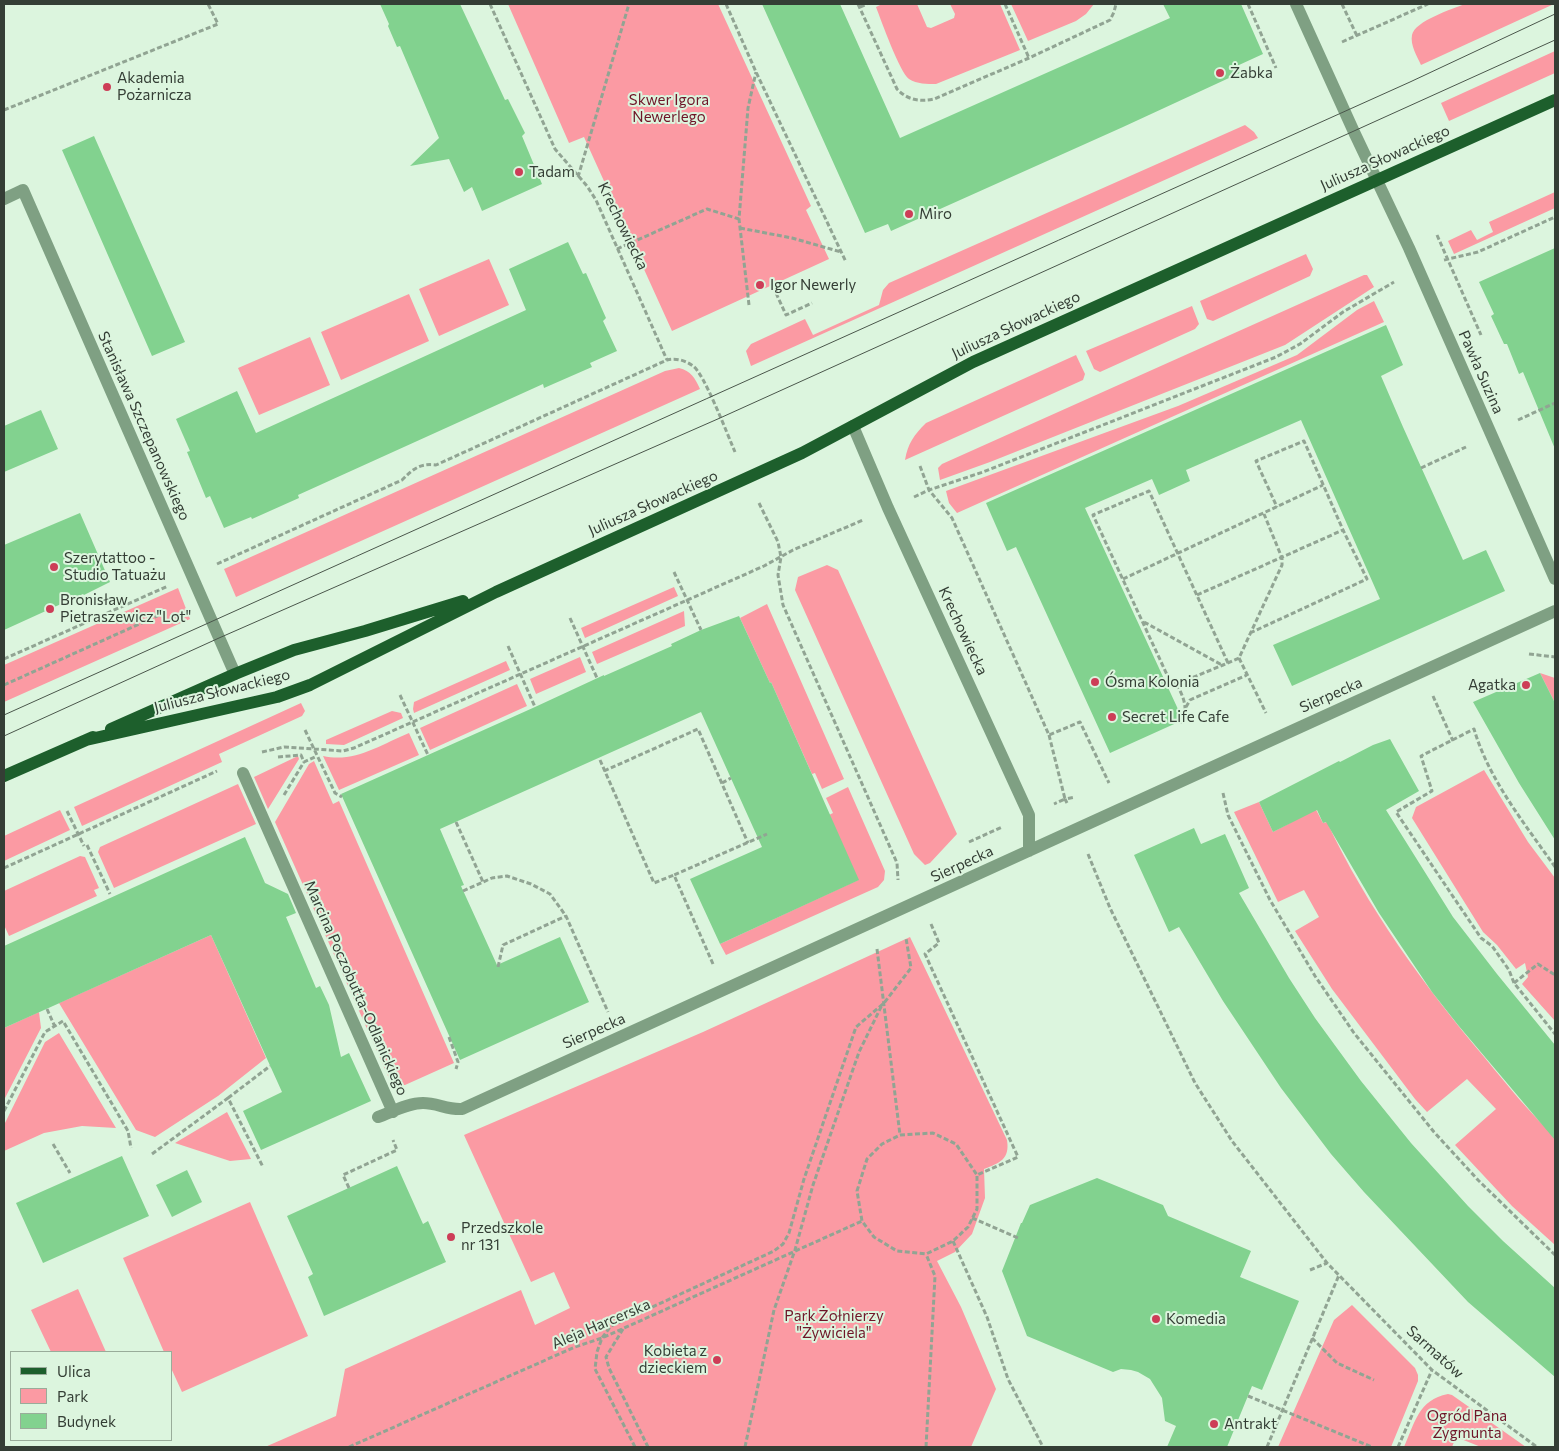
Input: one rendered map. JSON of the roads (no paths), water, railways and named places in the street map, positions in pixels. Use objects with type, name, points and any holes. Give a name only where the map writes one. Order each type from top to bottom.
[{"type":"main road","name":"Juliusza Słowackiego","points":[[86,740],[285,694],[310,685],[496,592],[802,453],[973,362],[1555,100]]},
{"type":"main road","name":"Juliusza Słowackiego","points":[[4,776],[294,650],[496,592]]},
{"type":"street","name":"Pawła Suzina","points":[[1296,4],[1376,180],[1416,262],[1555,578]]},
{"type":"street","name":"Stanisława Szczepanowskiego","points":[[4,199],[23,190],[235,674]]},
{"type":"street","name":"Krechowiecka","points":[[853,426],[888,508],[1029,815],[1029,851]]},
{"type":"street","name":"Sierpecka","points":[[378,1117],[412,1105],[424,1103],[452,1110],[462,1110],[1555,612]]},
{"type":"street","name":"Marcina Poczobutta-Odlanickiego","points":[[243,773],[393,1112]]},
{"type":"tram line","points":[[4,715],[1410,82],[1555,14]]},
{"type":"tram line","points":[[4,736],[219,638],[720,418],[1555,40]]},
{"type":"place","name":"Żabka","points":[[1220,73]]},
{"type":"place","name":"Akademia Pożarnicza","points":[[107,87]]},
{"type":"place","name":"Tadam","points":[[519,172]]},
{"type":"place","name":"Miro","points":[[909,214]]},
{"type":"place","name":"Igor Newerly","points":[[760,285]]},
{"type":"place","name":"Szerytattoo - Studio Tatuażu","points":[[54,567]]},
{"type":"place","name":"Bronisław Pietraszewicz \"Lot\"","points":[[50,609]]},
{"type":"place","name":"Ósma Kolonia","points":[[1095,682]]},
{"type":"place","name":"Agatka","points":[[1526,685]]},
{"type":"place","name":"Secret Life Cafe","points":[[1112,717]]},
{"type":"place","name":"Przedszkole nr 131","points":[[451,1237]]},
{"type":"place","name":"Komedia","points":[[1156,1319]]},
{"type":"place","name":"Kobieta z dzieckiem","points":[[717,1360]]},
{"type":"place","name":"Antrakt","points":[[1214,1424]]},
{"type":"park label","name":"Skwer Igora Newerlego","points":[[669,108]]},
{"type":"park label","name":"Park Żołnierzy \"Żywiciela\"","points":[[834,1324]]},
{"type":"park label","name":"Ogród Pana Zygmunta","points":[[1467,1424]]}]
